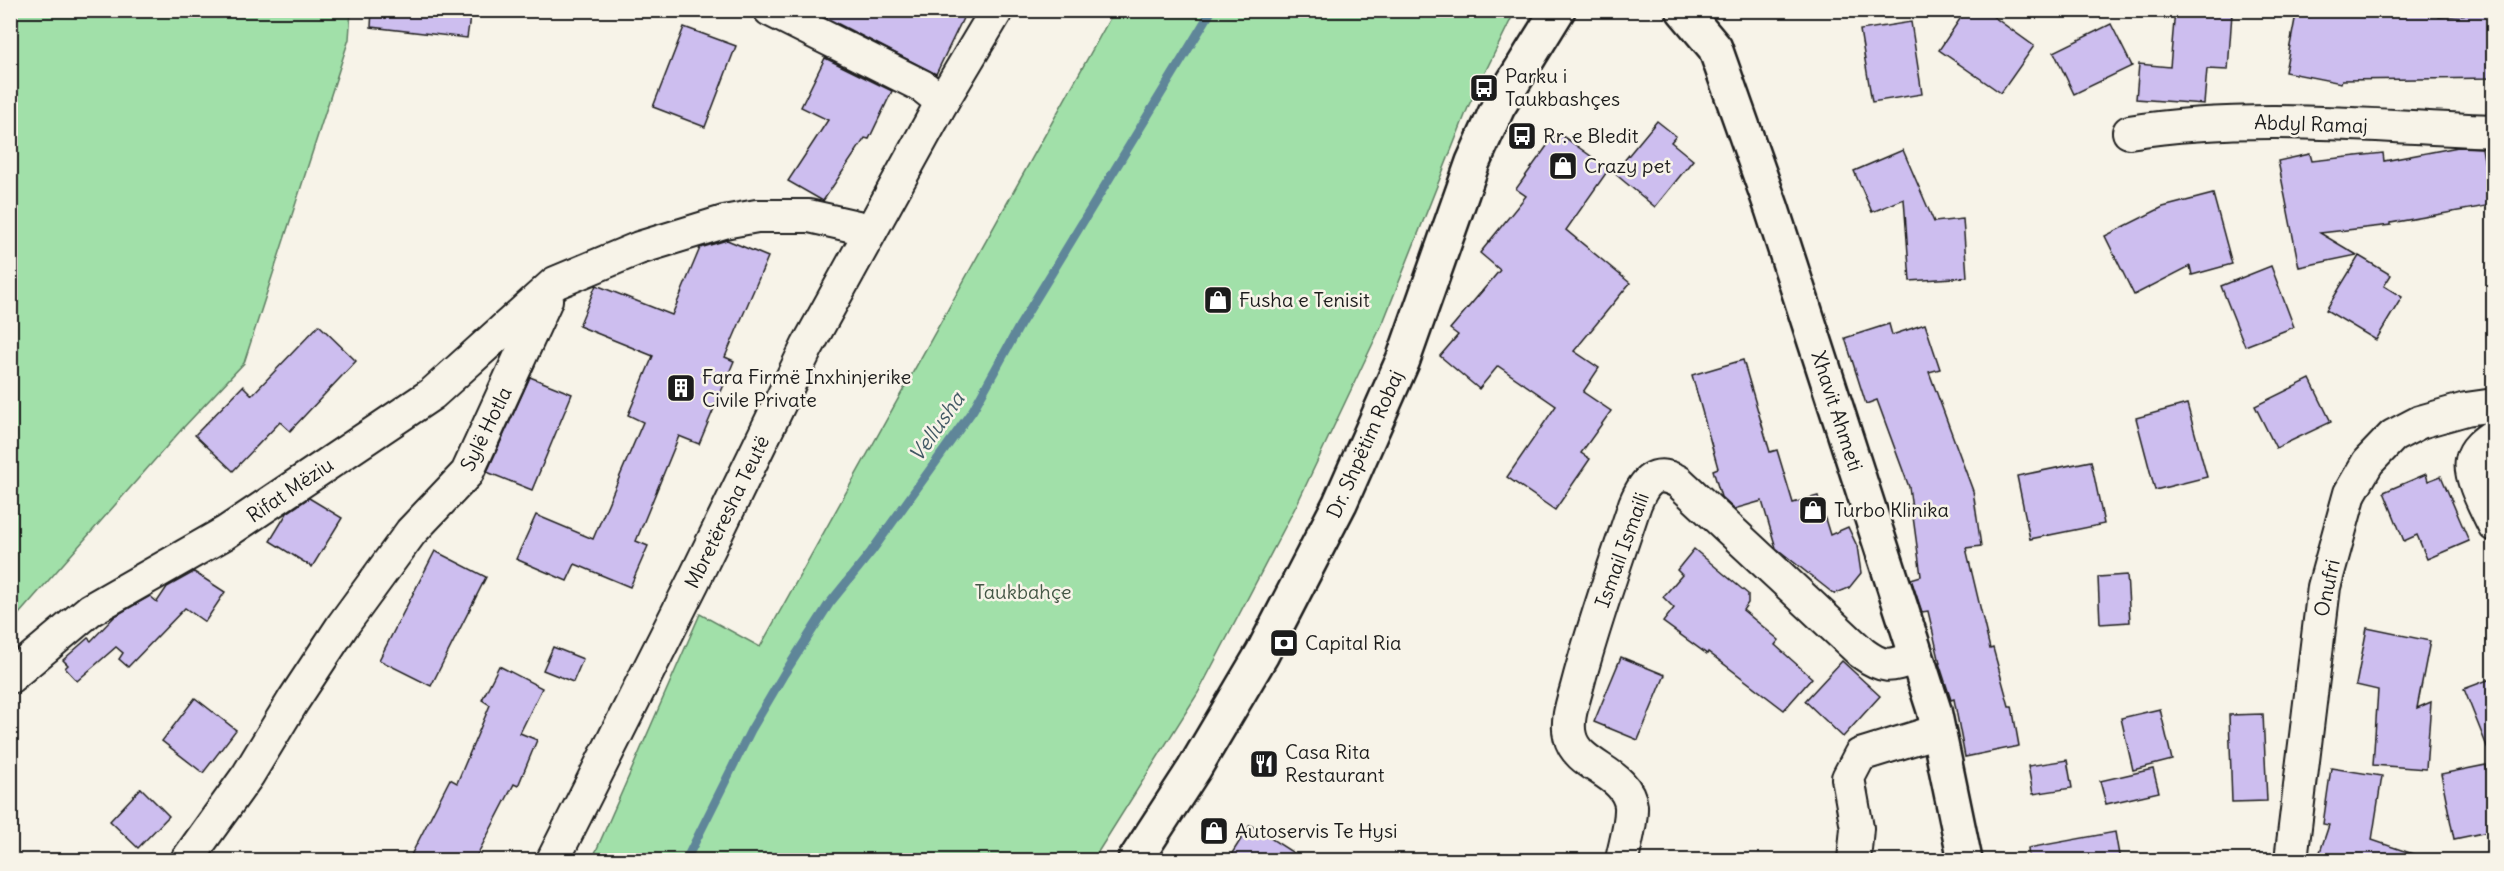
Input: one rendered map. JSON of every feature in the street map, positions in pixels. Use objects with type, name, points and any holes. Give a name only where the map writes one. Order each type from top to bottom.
[{"type":"street","points":[[770,10],[922,86],[942,102]]},
{"type":"street","name":"Mbretëresha Teutë","points":[[553,861],[693,582],[807,347],[942,102],[974,53],[997,10]]},
{"type":"street","name":"Dr. Shpëtim Robaj","points":[[1135,861],[1194,769],[1262,654],[1340,503],[1403,360],[1473,162],[1498,107],[1558,10]]},
{"type":"street","name":"Xhavit Ahmeti","points":[[1683,10],[1715,48],[1772,209],[1938,731],[1965,861]]},
{"type":"street","name":"Abdyl Ramaj","points":[[2129,132],[2164,127],[2259,121],[2493,131]]},
{"type":"street","points":[[555,283],[639,248],[724,222],[757,216],[809,216],[871,230]]},
{"type":"street","name":"Rifat Mëziu","points":[[10,677],[90,610],[225,533],[432,394],[555,283]]},
{"type":"street","name":"Sylë Hotla","points":[[187,861],[248,775],[293,700],[350,616],[411,532],[467,473],[555,283]]},
{"type":"street","name":"Onufri","points":[[2291,861],[2324,587],[2350,493],[2368,462],[2393,436],[2420,422],[2466,409],[2493,405]]},
{"type":"street","points":[[2493,435],[2480,446],[2472,461],[2476,483],[2493,525]]},
{"type":"street","name":"Ismail Ismaili","points":[[1622,861],[1631,807],[1627,791],[1614,778],[1581,754],[1570,738],[1569,719],[1593,632],[1642,486],[1654,478],[1668,476],[1679,482],[1862,653],[1877,664],[1892,666],[1916,657]]},
{"type":"street","points":[[1854,861],[1857,828],[1848,778],[1860,755],[1938,731]]},
{"type":"green space","points":[[11,10],[351,11],[349,39],[244,363],[182,429],[11,623]]},
{"type":"green space","name":"Taukbahçe","points":[[1114,11],[1515,11],[1469,105],[1384,320],[1297,504],[1198,693],[1093,860],[592,860],[700,614],[760,647]]},
{"type":"building","points":[[372,10],[471,10],[467,38],[371,27]]},
{"type":"building","points":[[811,10],[967,10],[936,74]]},
{"type":"building","points":[[1966,10],[1984,10],[2034,46],[2001,93],[1939,50]]},
{"type":"building","points":[[2175,10],[2232,13],[2228,70],[2207,69],[2204,104],[2136,99],[2139,64],[2170,67]]},
{"type":"building","points":[[2313,10],[2439,10],[2439,17],[2493,12],[2493,78],[2342,80],[2341,83],[2285,72],[2296,14],[2311,17]]},
{"type":"building","points":[[1911,22],[1922,94],[1872,102],[1860,30]]},
{"type":"building","points":[[2111,24],[2132,66],[2074,94],[2054,52]]},
{"type":"building","points":[[684,27],[736,46],[705,127],[653,107]]},
{"type":"building","points":[[825,58],[892,91],[869,139],[865,138],[823,201],[788,181],[828,120],[801,107]]},
{"type":"building","points":[[1657,121],[1676,136],[1671,142],[1693,160],[1655,207],[1614,173]]},
{"type":"building","points":[[1557,132],[1609,169],[1566,230],[1630,283],[1574,351],[1599,368],[1583,392],[1611,411],[1581,453],[1590,459],[1555,510],[1507,477],[1556,406],[1498,366],[1479,389],[1440,356],[1458,335],[1450,329],[1500,270],[1480,253],[1526,196],[1516,189]]},
{"type":"building","points":[[2458,147],[2482,148],[2492,205],[2391,223],[2391,225],[2320,233],[2357,255],[2299,267],[2278,161],[2310,154],[2312,161],[2383,153],[2384,161]]},
{"type":"building","points":[[1903,150],[1934,222],[1963,219],[1967,277],[1910,281],[1904,199],[1872,212],[1854,171]]},
{"type":"building","points":[[2213,194],[2232,264],[2192,275],[2190,266],[2134,295],[2105,236],[2163,207]]},
{"type":"building","points":[[727,240],[768,257],[725,357],[734,361],[699,444],[679,436],[636,541],[648,546],[630,587],[575,564],[567,581],[516,559],[536,515],[593,539],[643,422],[628,415],[653,356],[579,326],[596,285],[672,315],[700,248]]},
{"type":"building","points":[[2359,256],[2391,275],[2384,286],[2402,297],[2376,340],[2326,310]]},
{"type":"building","points":[[2271,266],[2294,327],[2245,346],[2221,286]]},
{"type":"building","points":[[1889,324],[1892,335],[1925,324],[1940,369],[1929,372],[1973,491],[1981,546],[1966,548],[1990,649],[1993,648],[2009,706],[2012,706],[2019,746],[1965,757],[1954,699],[1951,700],[1939,663],[1928,611],[1922,612],[1911,579],[1921,576],[1909,487],[1877,400],[1866,404],[1845,338]]},
{"type":"building","points":[[319,325],[356,361],[290,431],[280,422],[233,471],[195,435],[243,386],[252,395]]},
{"type":"building","points":[[1743,360],[1770,452],[1777,450],[1793,503],[1818,496],[1830,535],[1848,527],[1857,546],[1861,573],[1849,588],[1834,594],[1776,548],[1762,501],[1734,509],[1721,497],[1713,470],[1718,468],[1692,375]]},
{"type":"building","points":[[530,377],[572,394],[532,490],[487,472]]},
{"type":"building","points":[[2310,379],[2331,422],[2276,448],[2255,406]]},
{"type":"building","points":[[2187,404],[2207,477],[2155,490],[2136,418]]},
{"type":"building","points":[[2091,461],[2104,524],[2030,539],[2017,476]]},
{"type":"building","points":[[2426,474],[2428,481],[2441,476],[2469,541],[2427,559],[2417,535],[2404,541],[2384,492]]},
{"type":"building","points":[[309,498],[342,518],[312,567],[270,541],[287,513]]},
{"type":"building","points":[[1694,549],[1748,594],[1748,603],[1743,610],[1779,640],[1775,645],[1812,678],[1784,710],[1708,652],[1707,654],[1663,622],[1674,608],[1663,597],[1682,575],[1677,570]]},
{"type":"building","points":[[435,551],[486,577],[431,686],[379,660]]},
{"type":"building","points":[[194,572],[225,592],[205,622],[185,608],[128,667],[119,659],[123,653],[116,647],[77,681],[65,668],[68,665],[63,660],[88,638],[91,641],[115,616],[150,596],[157,602],[167,587]]},
{"type":"building","points":[[2127,575],[2130,622],[2100,624],[2098,577]]},
{"type":"building","points":[[2367,628],[2430,641],[2417,708],[2431,702],[2426,769],[2373,765],[2378,690],[2356,685]]},
{"type":"building","points":[[553,647],[583,659],[573,682],[543,670]]},
{"type":"building","points":[[1621,657],[1665,675],[1638,740],[1594,722]]},
{"type":"building","points":[[1842,661],[1880,696],[1843,737],[1805,701]]},
{"type":"building","points":[[499,666],[542,688],[520,733],[537,740],[518,786],[514,784],[474,861],[408,861],[450,779],[457,783],[490,705],[482,700]]},
{"type":"building","points":[[2493,678],[2493,759],[2492,759],[2464,689]]},
{"type":"building","points":[[195,698],[236,730],[203,773],[162,741]]},
{"type":"building","points":[[2160,709],[2172,760],[2133,770],[2121,718]]},
{"type":"building","points":[[2263,714],[2267,801],[2232,802],[2229,715]]},
{"type":"building","points":[[2067,760],[2072,788],[2033,794],[2028,766]]},
{"type":"building","points":[[2486,765],[2493,801],[2493,831],[2454,839],[2441,774]]},
{"type":"building","points":[[2331,768],[2382,776],[2372,840],[2419,856],[2418,861],[2317,861],[2329,825],[2323,824]]},
{"type":"building","points":[[2153,769],[2159,792],[2106,804],[2100,781]]},
{"type":"building","points":[[141,788],[169,816],[138,848],[110,821]]},
{"type":"building","points":[[1250,825],[1306,861],[1227,861]]},
{"type":"building","points":[[2115,832],[2120,861],[2029,861],[2028,848]]},
{"type":"waterway","name":"Vellusha","points":[[686,860],[751,730],[784,674],[829,604],[871,552],[973,410],[1020,325],[1212,10]]},
{"type":"place","name":"Parku i Taukbashçes","points":[[1484,88]]},
{"type":"place","name":"Rr. e Bledit","points":[[1522,136]]},
{"type":"place","name":"Crazy pet","points":[[1563,166]]},
{"type":"place","name":"Fusha e Tenisit","points":[[1218,300]]},
{"type":"place","name":"Fara Firmë Inxhinjerike Civile Private","points":[[681,388]]},
{"type":"place","name":"Turbo Klinika","points":[[1813,510]]},
{"type":"place","name":"Capital Ria","points":[[1284,643]]},
{"type":"place","name":"Casa Rita Restaurant","points":[[1264,764]]},
{"type":"place","name":"Autoservis Te Hysi","points":[[1214,831]]}]
